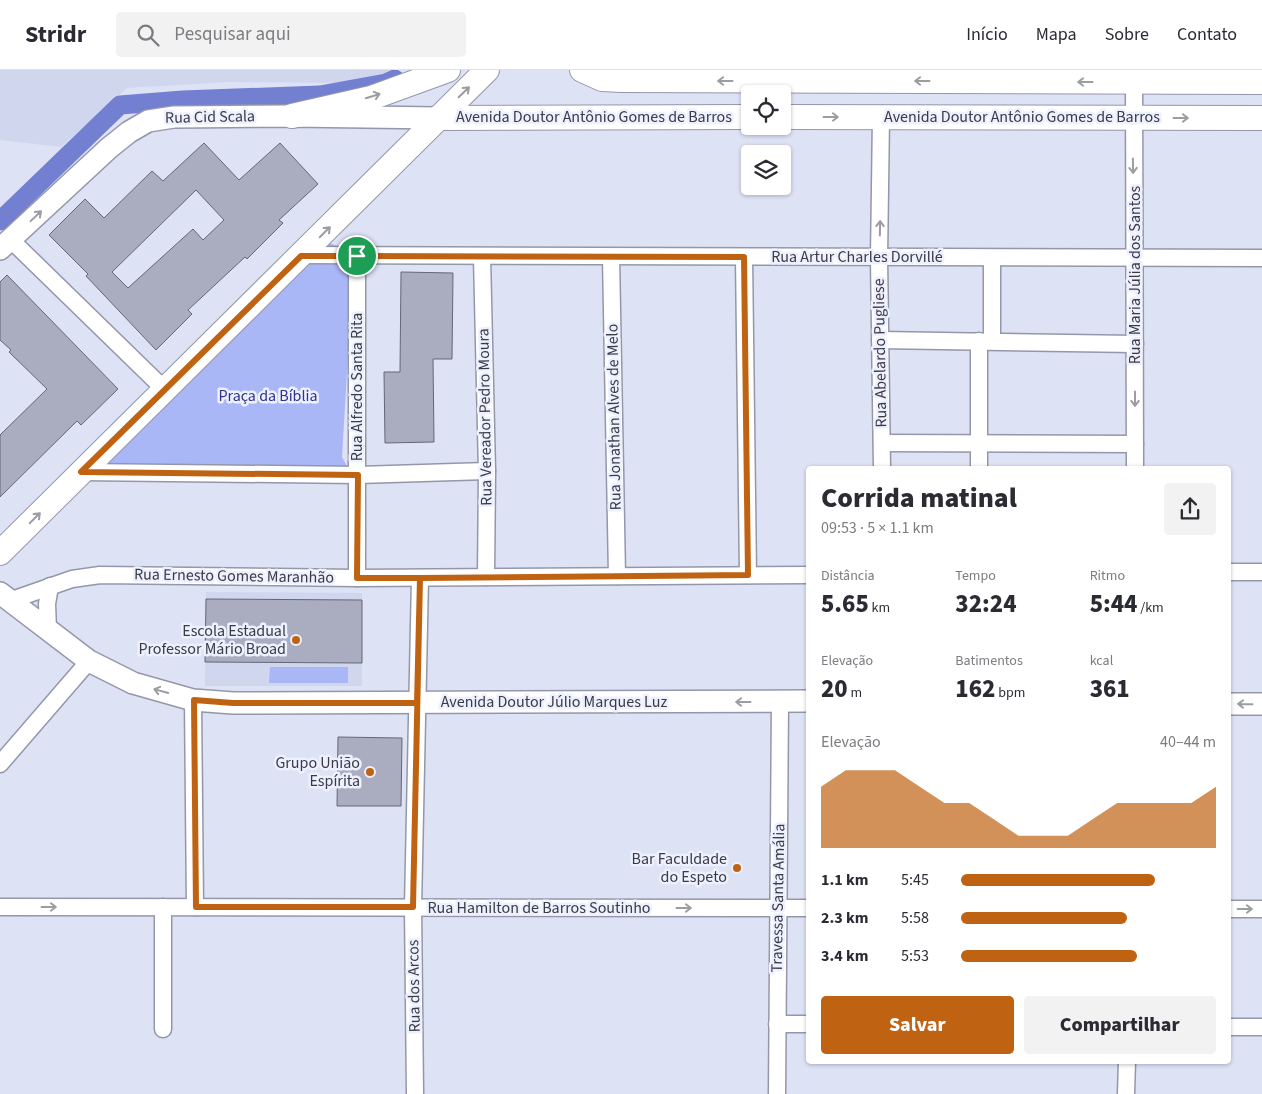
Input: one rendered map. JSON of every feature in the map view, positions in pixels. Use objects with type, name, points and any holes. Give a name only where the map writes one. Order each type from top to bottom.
[{"type":"main road","points":[[292,116],[371,98],[448,70]]},
{"type":"main road","points":[[0,553],[487,70]]},
{"type":"main road","points":[[582,70],[602,79],[621,80],[1133,76],[1262,82]]},
{"type":"main road","points":[[621,80],[622,116]]},
{"type":"main road","name":"Avenida Doutor Antônio Gomes de Barros","points":[[438,118],[741,117]]},
{"type":"main road","name":"Avenida Doutor Antônio Gomes de Barros","points":[[791,117],[1262,118]]},
{"type":"street","name":"Rua Maria Júlia dos Santos","points":[[1133,76],[1135,466]]},
{"type":"street","name":"Rua Cid Scala","points":[[5,244],[109,148],[129,132],[148,121],[174,117],[438,118]]},
{"type":"street","name":"Rua Abelardo Pugliese","points":[[881,117],[879,258],[882,466]]},
{"type":"street","points":[[5,244],[164,389]]},
{"type":"street","name":"Rua Artur Charles Dorvillé","points":[[301,256],[1262,258]]},
{"type":"street","name":"Rua Alfredo Santa Rita","points":[[357,256],[357,578]]},
{"type":"street","name":"Rua Vereador Pedro Moura","points":[[482,257],[487,471],[486,577]]},
{"type":"street","name":"Rua Jonathan Alves de Melo","points":[[611,257],[617,576]]},
{"type":"street","points":[[744,257],[748,575]]},
{"type":"street","points":[[979,466],[992,258]]},
{"type":"street","points":[[880,340],[1135,344]]},
{"type":"street","points":[[882,443],[1135,444]]},
{"type":"street","points":[[81,472],[358,475],[487,471]]},
{"type":"street","points":[[1231,572],[1262,572]]},
{"type":"street","name":"Rua Ernesto Gomes Maranhão","points":[[4,597],[72,579],[100,575],[420,578],[806,575]]},
{"type":"street","name":"Rua dos Arcos","points":[[415,1094],[413,907],[420,578]]},
{"type":"street","points":[[48,630],[47,604],[50,586]]},
{"type":"street","name":"Avenida Doutor Júlio Marques Luz","points":[[4,597],[89,661],[133,684],[194,700],[233,703],[806,702]]},
{"type":"street","points":[[0,764],[89,661]]},
{"type":"street","points":[[194,700],[196,907]]},
{"type":"street","name":"Travessa Santa Amália","points":[[777,1094],[776,1024],[779,908],[780,701]]},
{"type":"street","points":[[1231,704],[1262,704]]},
{"type":"street","name":"Rua Hamilton de Barros Soutinho","points":[[0,907],[806,908]]},
{"type":"street","points":[[163,907],[163,1029]]},
{"type":"street","points":[[1231,909],[1262,909]]},
{"type":"street","points":[[776,1024],[806,1024]]},
{"type":"street","points":[[1231,1027],[1262,1027]]},
{"type":"street","points":[[1126,1094],[1127,1064]]},
{"type":"shaded area","points":[[0,70],[400,70],[354,83],[228,82],[127,88],[61,147],[0,140]]},
{"type":"shaded area","points":[[206,592],[362,593],[362,686],[205,686]]},
{"type":"green space","name":"Praça da Bíblia","points":[[319,238],[354,254],[342,457],[352,475],[81,472]]},
{"type":"green space","points":[[270,667],[348,667],[348,683],[269,683]]},
{"type":"building","points":[[204,143],[239,180],[280,143],[318,184],[279,220],[283,223],[247,259],[245,257],[188,310],[192,314],[156,350],[86,276],[88,274],[49,235],[85,199],[104,218],[152,171],[163,181]],"holes":[[[196,190],[224,220],[203,240],[193,229],[128,288],[112,272]]]},
{"type":"building","points":[[401,272],[453,273],[452,359],[433,359],[434,442],[385,443],[384,372],[400,372]]},
{"type":"building","points":[[7,275],[118,389],[81,425],[77,421],[0,497],[0,435],[47,389],[9,352],[11,350],[0,340],[0,282]]},
{"type":"building","points":[[206,599],[362,600],[362,663],[205,662]]},
{"type":"building","name":"Grupo União Espírita","points":[[338,737],[402,738],[401,806],[337,806]]},
{"type":"waterway","points":[[0,221],[120,105],[183,100],[320,95],[386,83],[395,79]]},
{"type":"place","name":"Escola Estadual Professor Mário Broad","points":[[296,640]]},
{"type":"place","name":"Grupo União Espírita","points":[[370,772]]},
{"type":"place","name":"Bar Faculdade do Espeto","points":[[737,868]]},
{"type":"route","points":[[357,256],[301,256],[81,472],[358,475],[357,578],[420,578],[417,703],[413,907],[196,907],[194,700],[233,703],[417,703],[419,640],[420,578],[748,575],[744,257],[357,256]]}]
